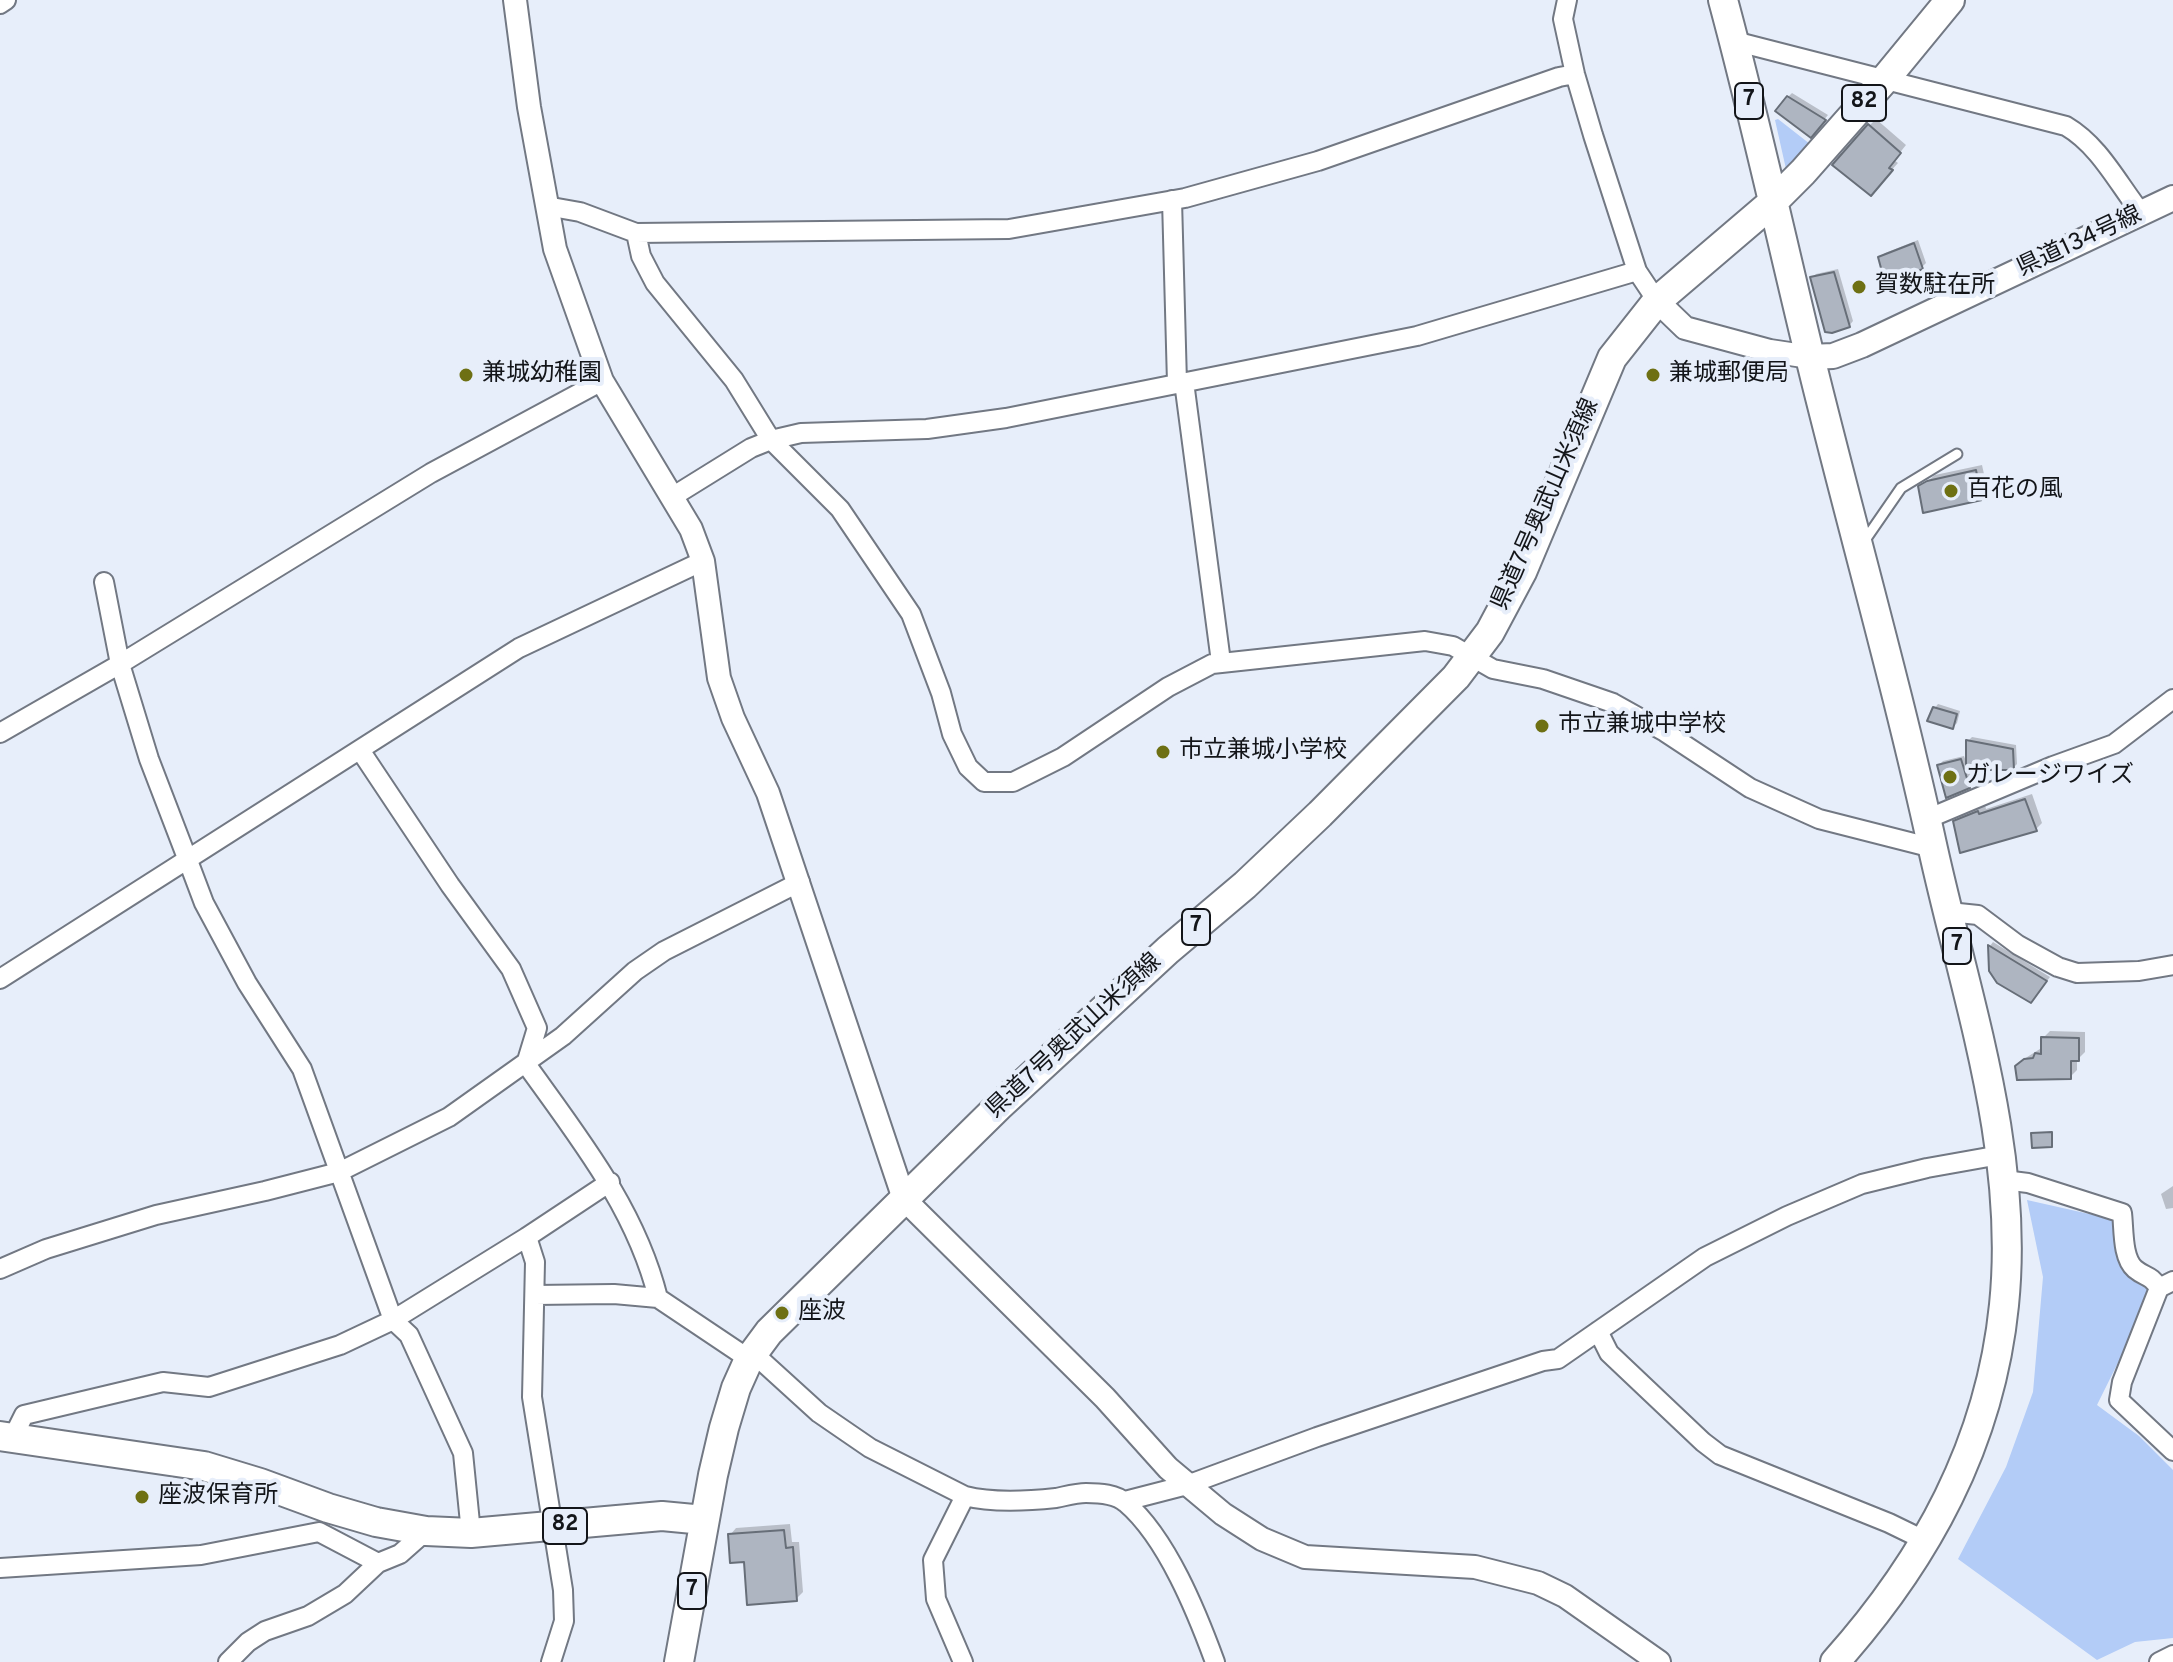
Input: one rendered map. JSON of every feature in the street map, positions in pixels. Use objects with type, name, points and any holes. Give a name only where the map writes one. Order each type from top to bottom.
[{"type":"main road","name":"7","points":[[1723,0],[1927,819],[1986,1074],[2002,1167],[2006,1272],[1996,1361],[1984,1410],[1950,1498],[1926,1541],[1866,1625],[1835,1662]]},
{"type":"main road","name":"82","points":[[1773,202],[1886,78],[1950,0]]},
{"type":"main road","name":"県道134号線","points":[[1810,357],[1833,356],[1862,345],[2173,198]]},
{"type":"main road","name":"県道7号奥武山米須線","points":[[679,1662],[724,1428],[736,1388],[751,1356],[796,1304],[998,1107],[1165,953],[1245,885],[1456,677],[1490,632],[1522,572],[1612,358],[1657,301],[1773,202]]},
{"type":"main road","name":"82","points":[[7,1436],[204,1466],[260,1483],[323,1520],[376,1522],[426,1531],[471,1533],[662,1516],[704,1520]]},
{"type":"street","points":[[0,4],[6,0]]},
{"type":"street","points":[[515,0],[529,107],[555,249],[602,381],[691,529],[703,561],[719,678],[733,718],[768,793],[800,882],[904,1199],[1105,1398],[1168,1468],[1223,1514],[1262,1539],[1305,1557],[1475,1567],[1538,1583],[1565,1596],[1659,1662]]},
{"type":"street","points":[[1567,0],[1563,19],[1575,74],[1637,271],[1657,301],[1685,328],[1770,351],[1810,357]]},
{"type":"street","points":[[1734,41],[2066,126],[2096,150],[2142,214]]},
{"type":"street","points":[[546,206],[580,212],[636,233],[1009,229],[1172,200],[1318,161],[1575,74]]},
{"type":"street","points":[[1172,200],[1181,382],[1221,662]]},
{"type":"street","points":[[636,233],[641,256],[655,283],[734,380],[771,440],[840,509],[911,614],[941,693],[952,734],[968,767],[984,782],[1013,782],[1050,763],[1168,687],[1221,662],[1425,641],[1453,646],[1493,669],[1543,679],[1613,703],[1665,732],[1750,788],[1819,819],[1933,848]]},
{"type":"street","points":[[672,497],[751,448],[771,440],[801,433],[927,429],[990,420],[1417,336],[1637,271]]},
{"type":"street","points":[[0,733],[120,664],[431,473],[602,381]]},
{"type":"street","points":[[0,979],[519,648],[703,561]]},
{"type":"street","points":[[104,582],[120,664],[149,759],[204,903],[247,983],[302,1069],[393,1320],[409,1335],[463,1453],[471,1533]]},
{"type":"street","points":[[1927,819],[2114,744],[2173,699]]},
{"type":"street","points":[[360,750],[450,885],[511,969],[537,1028],[526,1064]]},
{"type":"street","points":[[0,1269],[46,1249],[156,1215],[339,1172],[449,1117],[563,1036],[635,971],[664,951],[800,882]]},
{"type":"street","points":[[1949,912],[1978,915],[2018,945],[2058,967],[2077,973],[2139,971],[2173,965]]},
{"type":"street","points":[[526,1064],[610,1182],[652,1272],[658,1298]]},
{"type":"street","points":[[1125,1501],[1187,1485],[1317,1437],[1543,1361],[1558,1359],[1705,1257],[1787,1216],[1862,1184],[1927,1168],[2002,1167],[2028,1183],[2122,1213],[2128,1262],[2136,1270],[2166,1285],[2122,1382],[2119,1400],[2173,1451]]},
{"type":"street","points":[[7,1436],[24,1415],[163,1382],[209,1387],[340,1345],[393,1320],[610,1182]]},
{"type":"street","points":[[527,1237],[535,1262],[532,1397],[563,1590],[564,1621],[551,1662]]},
{"type":"street","points":[[535,1295],[614,1294],[658,1298],[751,1356],[819,1413],[870,1448],[965,1496],[979,1500],[1054,1498],[1082,1493],[1109,1494],[1125,1501],[1153,1533],[1189,1598],[1215,1662]]},
{"type":"street","points":[[1598,1331],[1609,1353],[1720,1455],[1926,1541]]},
{"type":"street","points":[[963,1662],[936,1599],[933,1560],[965,1496]]},
{"type":"street","points":[[0,1568],[201,1555],[323,1520],[378,1563]]},
{"type":"street","points":[[228,1662],[248,1642],[265,1631],[308,1616],[345,1594],[378,1563],[400,1554],[426,1531]]},
{"type":"street","points":[[2159,1662],[2173,1655]]},
{"type":"lane","points":[[1859,549],[1901,488],[1957,454]]},
{"type":"shaded area","points":[[1778,119],[1810,144],[1786,169],[1775,120]]},
{"type":"shaded area","points":[[2027,1200],[2116,1220],[2122,1257],[2130,1279],[2153,1292],[2097,1405],[2139,1436],[2173,1470],[2173,1638],[2135,1642],[2097,1660],[1958,1559],[2006,1467],[2033,1392],[2043,1277]]},
{"type":"building","points":[[1787,96],[1826,120],[1811,138],[1775,111]]},
{"type":"building","points":[[1868,124],[1901,153],[1889,168],[1893,170],[1871,196],[1832,165]]},
{"type":"building","points":[[1914,243],[1923,269],[1885,283],[1878,257]]},
{"type":"building","points":[[1834,272],[1850,327],[1832,333],[1825,332],[1810,277]]},
{"type":"building","points":[[1976,470],[1982,500],[1923,513],[1918,486],[1927,481]]},
{"type":"building","points":[[1933,707],[1957,714],[1953,729],[1927,721]]},
{"type":"building","points":[[1966,740],[2013,749],[2014,770],[1966,770]]},
{"type":"building","points":[[1961,759],[1970,788],[1946,798],[1937,765]]},
{"type":"building","points":[[2025,799],[2037,831],[1960,853],[1953,821]]},
{"type":"building","points":[[1988,945],[2047,981],[2031,1003],[1997,983],[1989,971]]},
{"type":"building","points":[[2041,1037],[2079,1038],[2079,1061],[2071,1061],[2071,1079],[2017,1080],[2015,1066],[2024,1059],[2033,1058],[2035,1053],[2041,1054]]},
{"type":"building","points":[[2052,1132],[2052,1147],[2032,1148],[2031,1133]]},
{"type":"building","points":[[784,1530],[786,1548],[793,1547],[797,1601],[747,1605],[744,1562],[730,1563],[728,1534]]},
{"type":"place","name":"賀数駐在所","points":[[1859,287]]},
{"type":"place","name":"兼城幼稚園","points":[[466,375]]},
{"type":"place","name":"兼城郵便局","points":[[1653,375]]},
{"type":"place","name":"百花の風","points":[[1951,491]]},
{"type":"place","name":"市立兼城中学校","points":[[1542,726]]},
{"type":"place","name":"市立兼城小学校","points":[[1163,752]]},
{"type":"place","name":"ガレージワイズ","points":[[1950,777]]},
{"type":"place","name":"座波","points":[[782,1313]]},
{"type":"place","name":"座波保育所","points":[[142,1497]]}]
